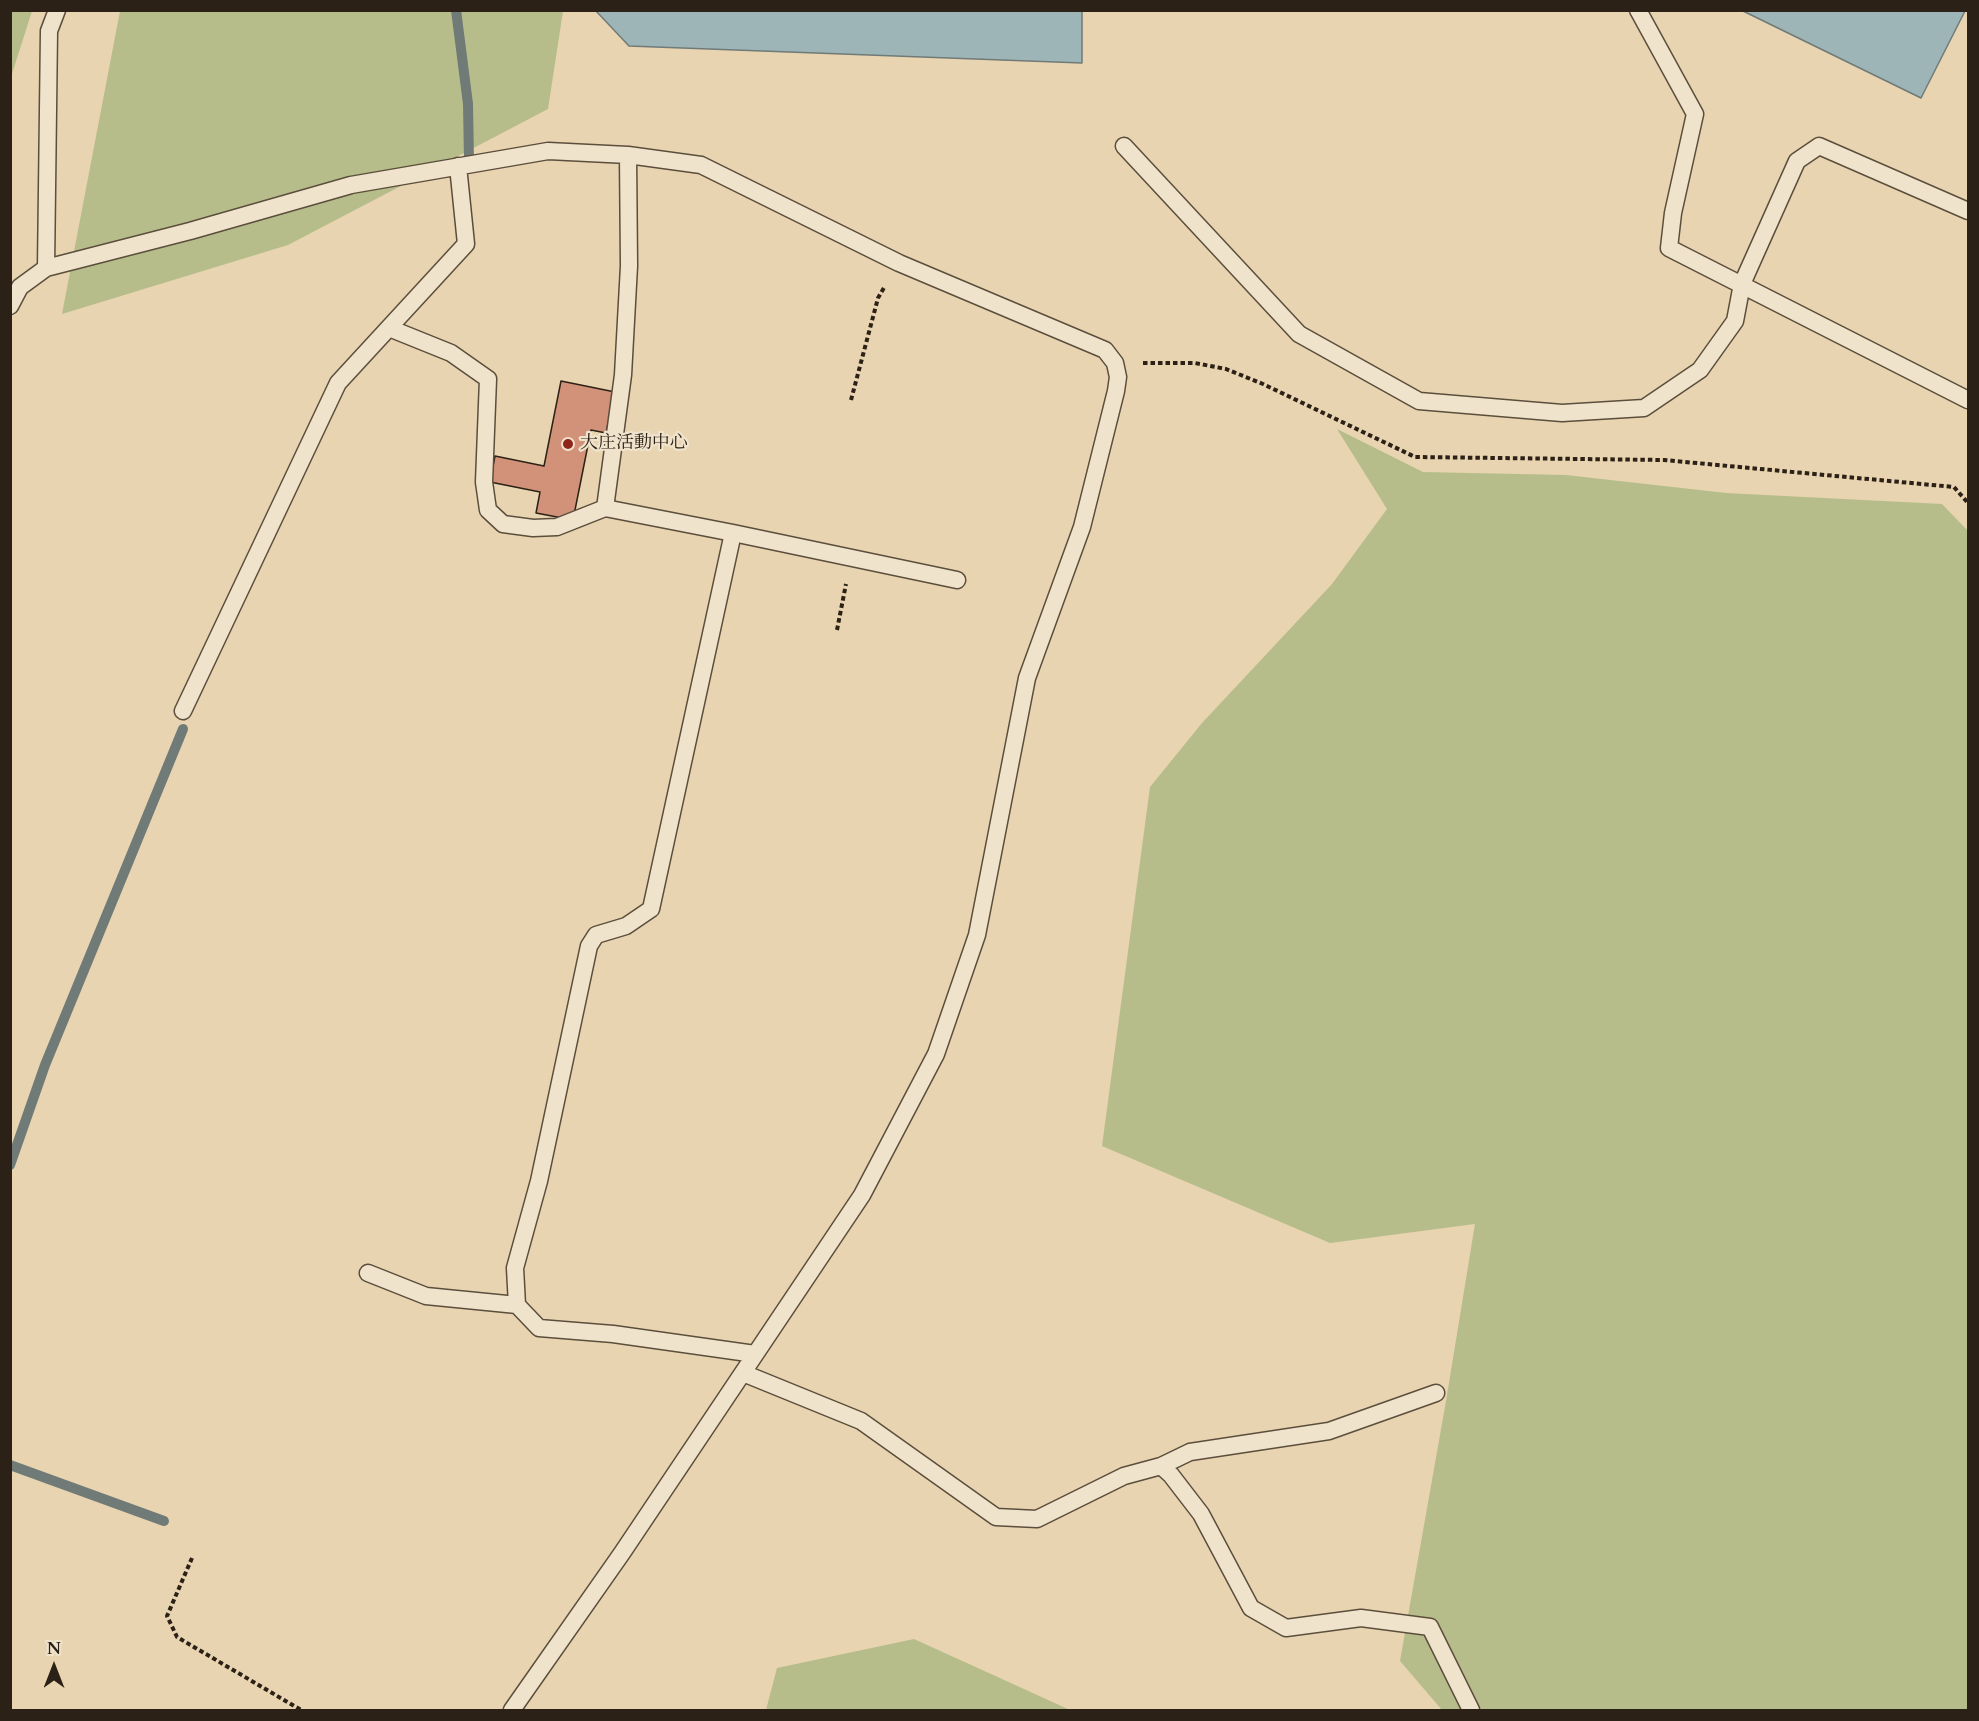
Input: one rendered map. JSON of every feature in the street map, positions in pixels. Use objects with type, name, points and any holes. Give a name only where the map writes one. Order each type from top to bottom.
[{"type":"lane","points":[[46,268],[49,31],[57,10]]},
{"type":"lane","points":[[1638,10],[1695,114],[1673,213],[1669,248],[1968,400]]},
{"type":"lane","points":[[1124,146],[1299,334],[1419,401],[1562,413],[1644,408],[1700,370],[1735,321],[1742,284],[1797,160],[1819,146],[1968,211]]},
{"type":"lane","points":[[10,306],[20,287],[46,268],[190,231],[351,185],[548,151],[628,155],[701,165],[898,263],[1105,350],[1115,363],[1118,377],[1116,391],[1082,527],[1027,678],[977,935],[936,1054],[862,1195],[622,1553],[512,1710]]},
{"type":"lane","points":[[605,508],[623,375],[629,266],[628,155]]},
{"type":"lane","points":[[183,711],[338,383],[466,243],[458,166]]},
{"type":"lane","points":[[389,328],[451,353],[488,379],[484,482],[488,510],[503,524],[533,528],[557,527],[605,508],[957,580]]},
{"type":"lane","points":[[517,1305],[515,1268],[539,1181],[589,946],[596,935],[626,926],[651,909],[733,533]]},
{"type":"lane","points":[[368,1272],[426,1296],[517,1305],[539,1328],[614,1334],[755,1354]]},
{"type":"lane","points":[[743,1373],[861,1421],[996,1517],[1037,1519],[1124,1476],[1161,1466],[1190,1452],[1329,1431],[1437,1394]]},
{"type":"lane","points":[[1161,1466],[1171,1475],[1201,1514],[1251,1608],[1286,1628],[1361,1618],[1430,1627],[1471,1710]]},
{"type":"path","points":[[851,400],[878,298],[898,263]]},
{"type":"path","points":[[1115,363],[1195,363],[1227,369],[1263,384],[1415,458],[1664,460],[1954,487],[1968,503]]},
{"type":"path","points":[[837,630],[851,558]]},
{"type":"path","points":[[192,1558],[166,1616],[177,1637],[301,1710]]},
{"type":"green space","points":[[10,11],[32,11],[11,77]]},
{"type":"green space","points":[[120,11],[563,11],[548,109],[288,245],[62,314]]},
{"type":"green space","points":[[1337,429],[1423,472],[1566,475],[1726,493],[1942,504],[1968,531],[1968,1710],[1442,1710],[1400,1661],[1475,1224],[1330,1243],[1102,1146],[1150,787],[1202,723],[1332,584],[1387,509]]},
{"type":"green space","points":[[914,1639],[1070,1710],[766,1710],[777,1668]]},
{"type":"water","points":[[596,11],[1082,11],[1082,63],[629,46]]},
{"type":"water","points":[[1743,11],[1965,11],[1921,98]]},
{"type":"building","name":"大庄活動中心","points":[[561,381],[615,392],[606,433],[591,430],[573,520],[536,513],[540,492],[490,482],[495,456],[544,466]]},
{"type":"waterway","points":[[456,10],[468,104],[469,161]]},
{"type":"waterway","points":[[10,1165],[45,1065],[183,729]]},
{"type":"waterway","points":[[10,1465],[164,1521]]},
{"type":"place","name":"大庄活動中心","points":[[568,444]]}]
